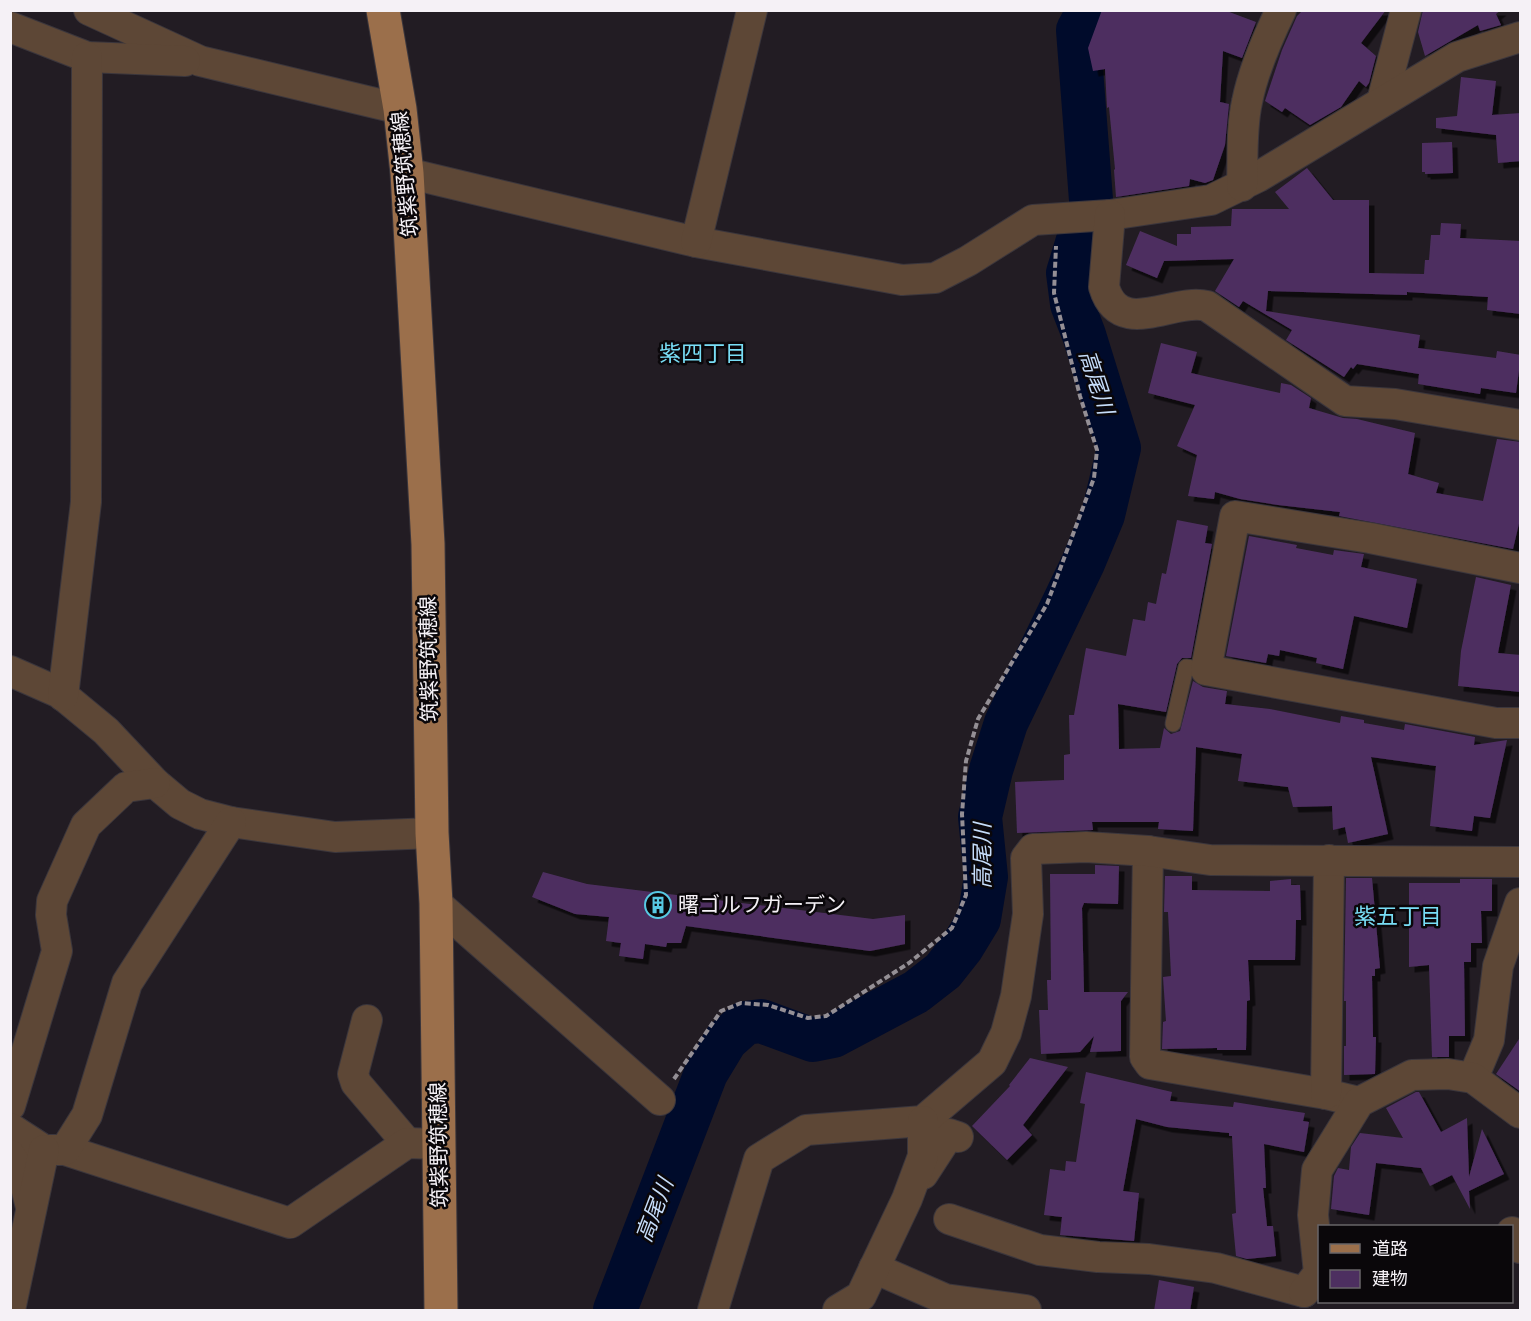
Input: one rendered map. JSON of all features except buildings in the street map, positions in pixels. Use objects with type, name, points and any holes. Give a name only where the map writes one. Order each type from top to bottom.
[{"type":"main road","name":"筑紫野筑穂線","points":[[383,10],[400,109],[407,173],[428,544],[432,833],[436,903],[423,1143],[441,1311]]},
{"type":"street","points":[[89,10],[200,61],[400,109]]},
{"type":"street","points":[[696,242],[752,10]]},
{"type":"street","points":[[1242,186],[1247,102],[1267,40],[1281,10]]},
{"type":"street","points":[[1382,101],[1406,10]]},
{"type":"street","points":[[10,27],[87,57],[200,61]]},
{"type":"street","points":[[407,173],[696,242],[902,280],[935,278],[968,261],[1034,220],[1110,214],[1211,200],[1242,186],[1457,57],[1521,37]]},
{"type":"street","points":[[63,696],[87,502],[87,57]]},
{"type":"street","points":[[1110,214],[1104,287],[1107,298],[1116,308],[1124,312],[1144,314],[1196,304],[1207,306],[1345,401],[1395,404],[1521,425]]},
{"type":"street","points":[[1521,568],[1370,538],[1235,516],[1206,670],[1496,723],[1521,723]]},
{"type":"street","points":[[10,671],[63,696],[106,731],[154,783],[180,804],[200,814],[231,822],[335,837],[432,833]]},
{"type":"street","points":[[10,1106],[57,951],[51,915],[52,901],[86,825],[126,787],[154,783]]},
{"type":"street","points":[[10,1310],[32,1208],[54,1150],[87,1115],[127,983],[231,822]]},
{"type":"street","points":[[713,1311],[759,1160],[806,1130],[923,1121],[992,1062],[1006,1033],[1016,996],[1028,914],[1026,858],[1033,849],[1086,847],[1148,851],[1210,860],[1521,862]]},
{"type":"street","points":[[1148,851],[1145,1057],[1150,1064],[1326,1094],[1359,1102]]},
{"type":"street","points":[[1326,1094],[1329,861]]},
{"type":"street","points":[[436,903],[660,1100]]},
{"type":"street","points":[[1473,1078],[1489,1040],[1498,966],[1521,903]]},
{"type":"street","points":[[10,1128],[54,1150],[290,1223],[423,1143],[356,1083],[353,1074],[368,1020]]},
{"type":"street","points":[[1318,1263],[1313,1215],[1317,1170],[1359,1102],[1412,1075],[1448,1074],[1473,1078],[1521,1113]]},
{"type":"street","points":[[838,1311],[861,1296],[907,1199],[923,1156],[923,1121]]},
{"type":"street","points":[[907,1199],[949,1134],[958,1137]]},
{"type":"street","points":[[10,1155],[24,1179],[32,1208]]},
{"type":"street","points":[[949,1219],[1040,1250],[1098,1257],[1149,1259],[1216,1268],[1306,1302],[1318,1275]]},
{"type":"street","points":[[1513,1234],[1521,1248]]},
{"type":"street","points":[[874,1268],[945,1299],[1026,1310]]},
{"type":"lane","points":[[1173,724],[1186,667],[1206,670]]},
{"type":"path","points":[[660,1100],[721,1011],[741,1004],[768,1005],[808,1018],[826,1017],[909,963],[952,928],[956,920],[966,895],[962,814],[966,760],[978,719],[1047,604],[1094,478],[1097,450],[1080,396],[1054,293],[1057,218]]},
{"type":"waterway","name":"高尾川","points":[[1089,10],[1078,30],[1091,200]]},
{"type":"waterway","name":"高尾川","points":[[615,1310],[706,1073],[726,1040],[745,1023],[761,1021],[813,1040],[833,1036],[916,992],[943,971],[962,947],[979,919],[986,877],[980,817],[991,770],[1006,723],[1083,563],[1103,515],[1119,448],[1072,304],[1068,273],[1082,227]]},
{"type":"place","name":"曙ゴルフガーデン","points":[[658,905]]},
{"type":"district","name":"紫四丁目","points":[[703,353]]},
{"type":"district","name":"紫五丁目","points":[[1398,916]]}]
